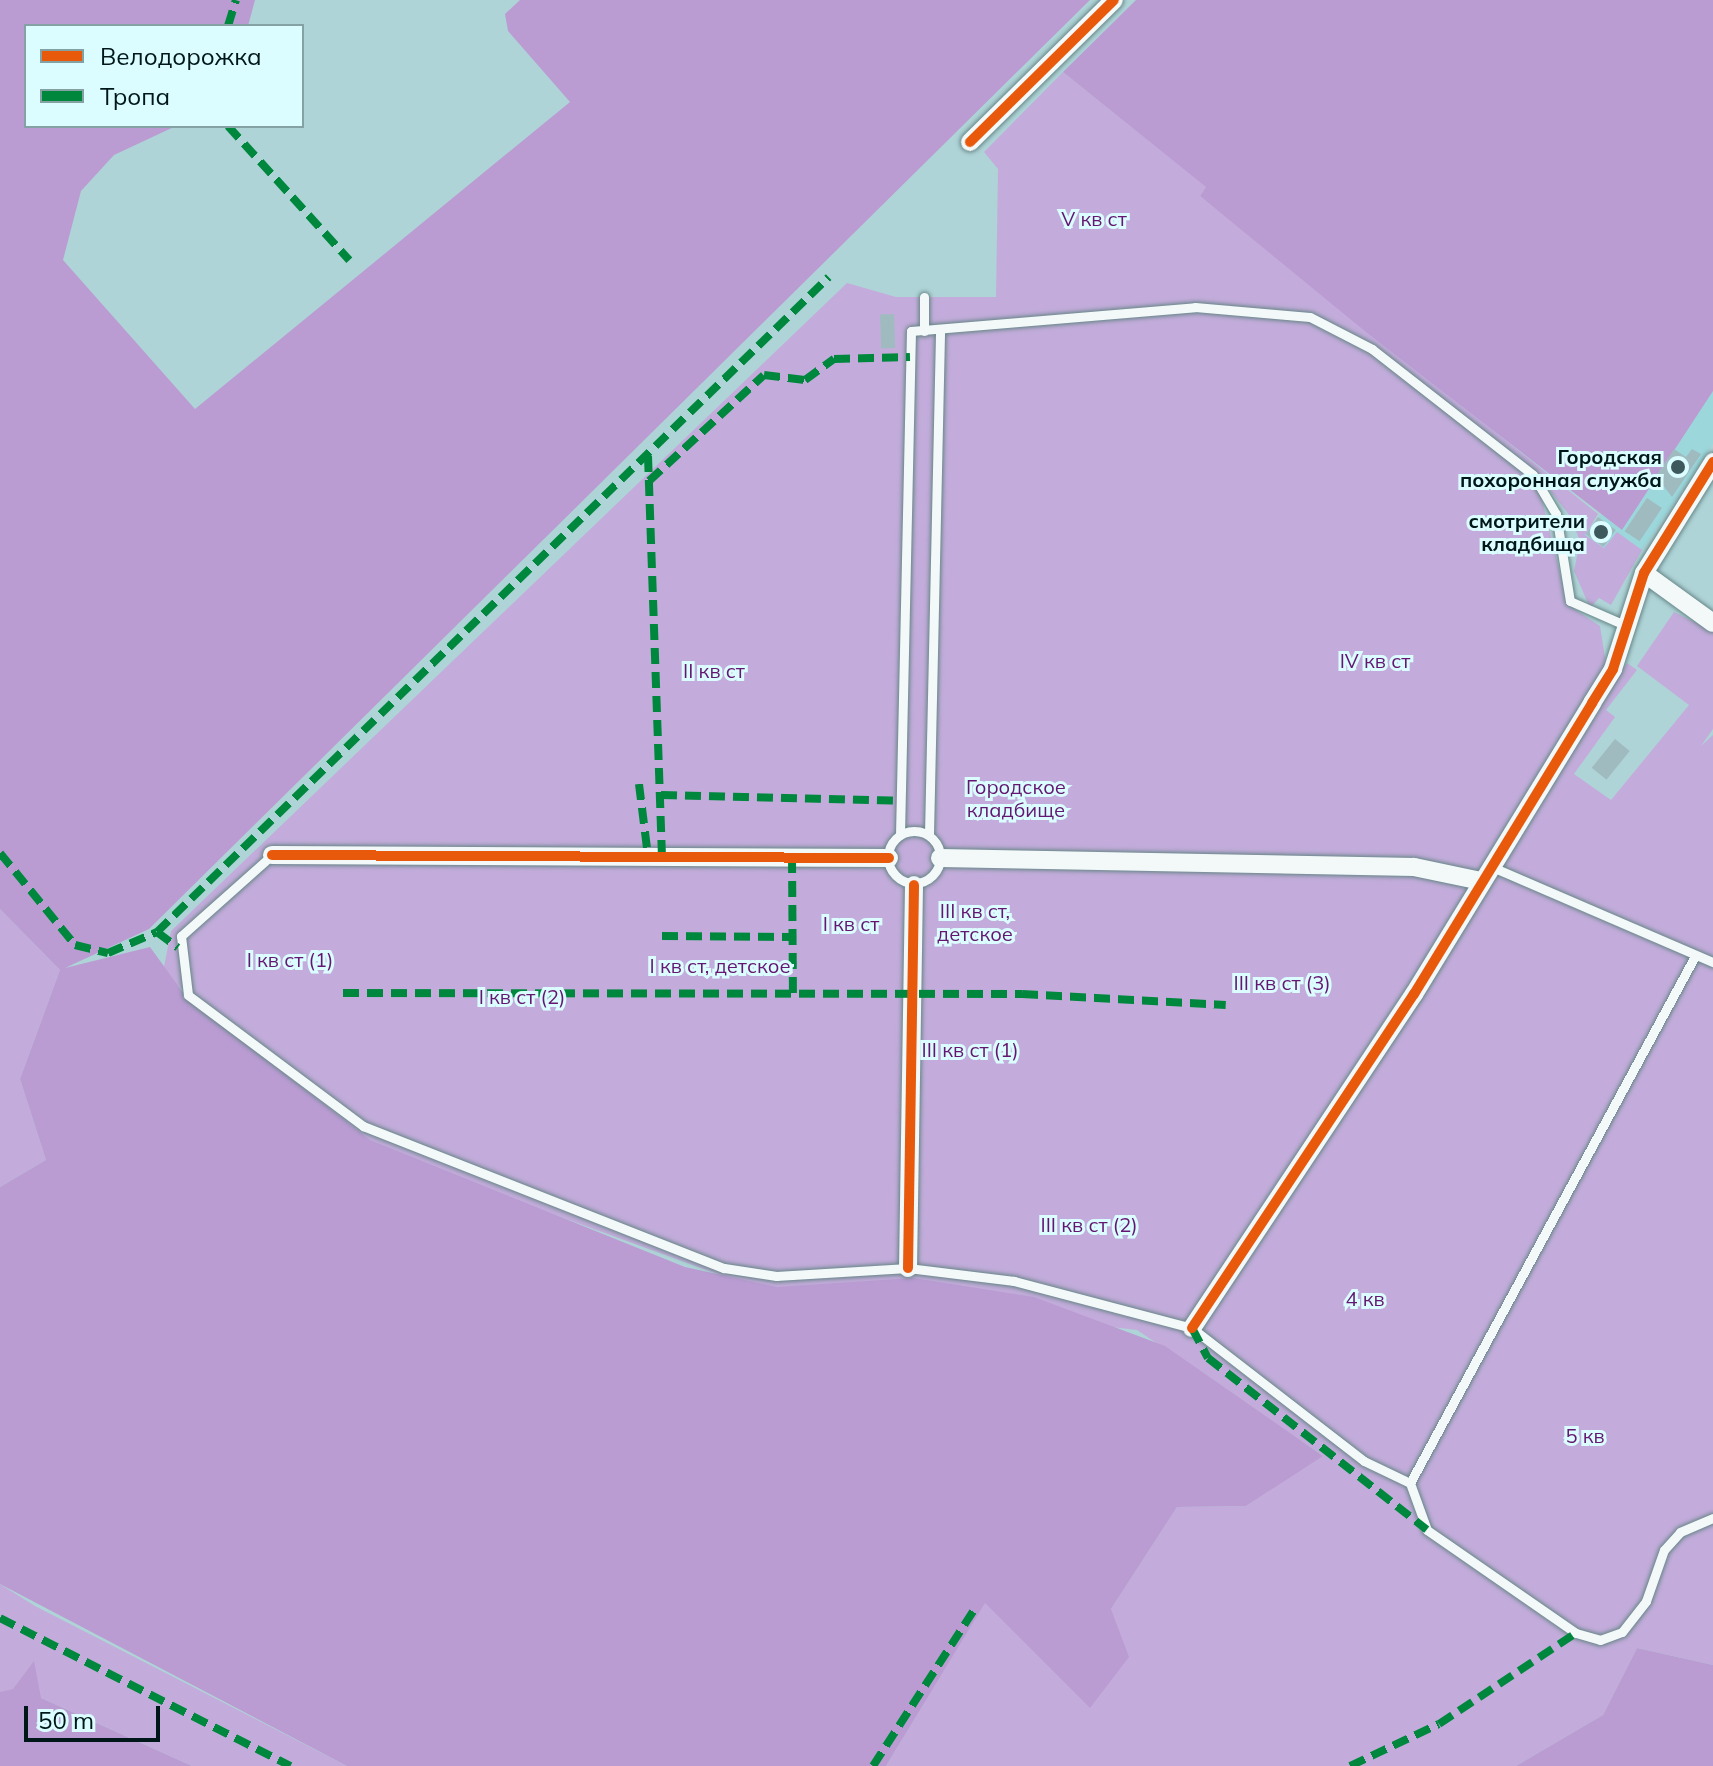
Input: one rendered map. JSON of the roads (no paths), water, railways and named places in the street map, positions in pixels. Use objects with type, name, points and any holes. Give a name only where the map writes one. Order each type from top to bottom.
[{"type":"street","points":[[970,142],[1114,0]]},
{"type":"street","points":[[1192,1328],[1487,874],[1613,669],[1644,573],[1713,462]]},
{"type":"street","points":[[1644,573],[1713,623]]},
{"type":"street","points":[[272,855],[889,858]]},
{"type":"street","points":[[940,858],[1414,867],[1487,874]]},
{"type":"street","points":[[908,1268],[914,885]]},
{"type":"lane","points":[[924,297],[924,331]]},
{"type":"lane","points":[[940,332],[929,834],[940,858],[930,879],[914,885],[893,872],[889,858],[900,835],[911,331],[940,332],[1195,307],[1310,317],[1372,349],[1533,475],[1556,514],[1570,601],[1625,625]]},
{"type":"lane","points":[[900,835],[929,834]]},
{"type":"lane","points":[[272,855],[181,936],[188,995],[363,1126],[724,1268],[776,1276],[908,1268],[1014,1281],[1192,1328],[1364,1461],[1410,1483],[1427,1530],[1542,1612],[1600,1640],[1635,1620],[1664,1550],[1680,1532],[1713,1518]]},
{"type":"lane","points":[[1487,874],[1713,962]]},
{"type":"lane","points":[[1410,1483],[1695,956]]},
{"type":"place","name":"Городская похоронная служба","points":[[1678,467]]},
{"type":"place","name":"смотрители кладбища","points":[[1601,532]]},
{"type":"park label","name":"V кв ст","points":[[1094,218]]},
{"type":"park label","name":"IV кв ст","points":[[1375,660]]},
{"type":"park label","name":"II кв ст","points":[[714,670]]},
{"type":"park label","name":"Городское кладбище","points":[[1016,798]]},
{"type":"park label","name":"III кв ст, детское","points":[[975,922]]},
{"type":"park label","name":"I кв ст","points":[[851,923]]},
{"type":"park label","name":"I кв ст (1)","points":[[290,959]]},
{"type":"park label","name":"I кв ст, детское","points":[[720,965]]},
{"type":"park label","name":"III кв ст (3)","points":[[1282,982]]},
{"type":"park label","name":"I кв ст (2)","points":[[522,996]]},
{"type":"park label","name":"III кв ст (1)","points":[[970,1049]]},
{"type":"park label","name":"III кв ст (2)","points":[[1089,1224]]},
{"type":"park label","name":"4 кв","points":[[1365,1298]]},
{"type":"park label","name":"5 кв","points":[[1585,1435]]}]
